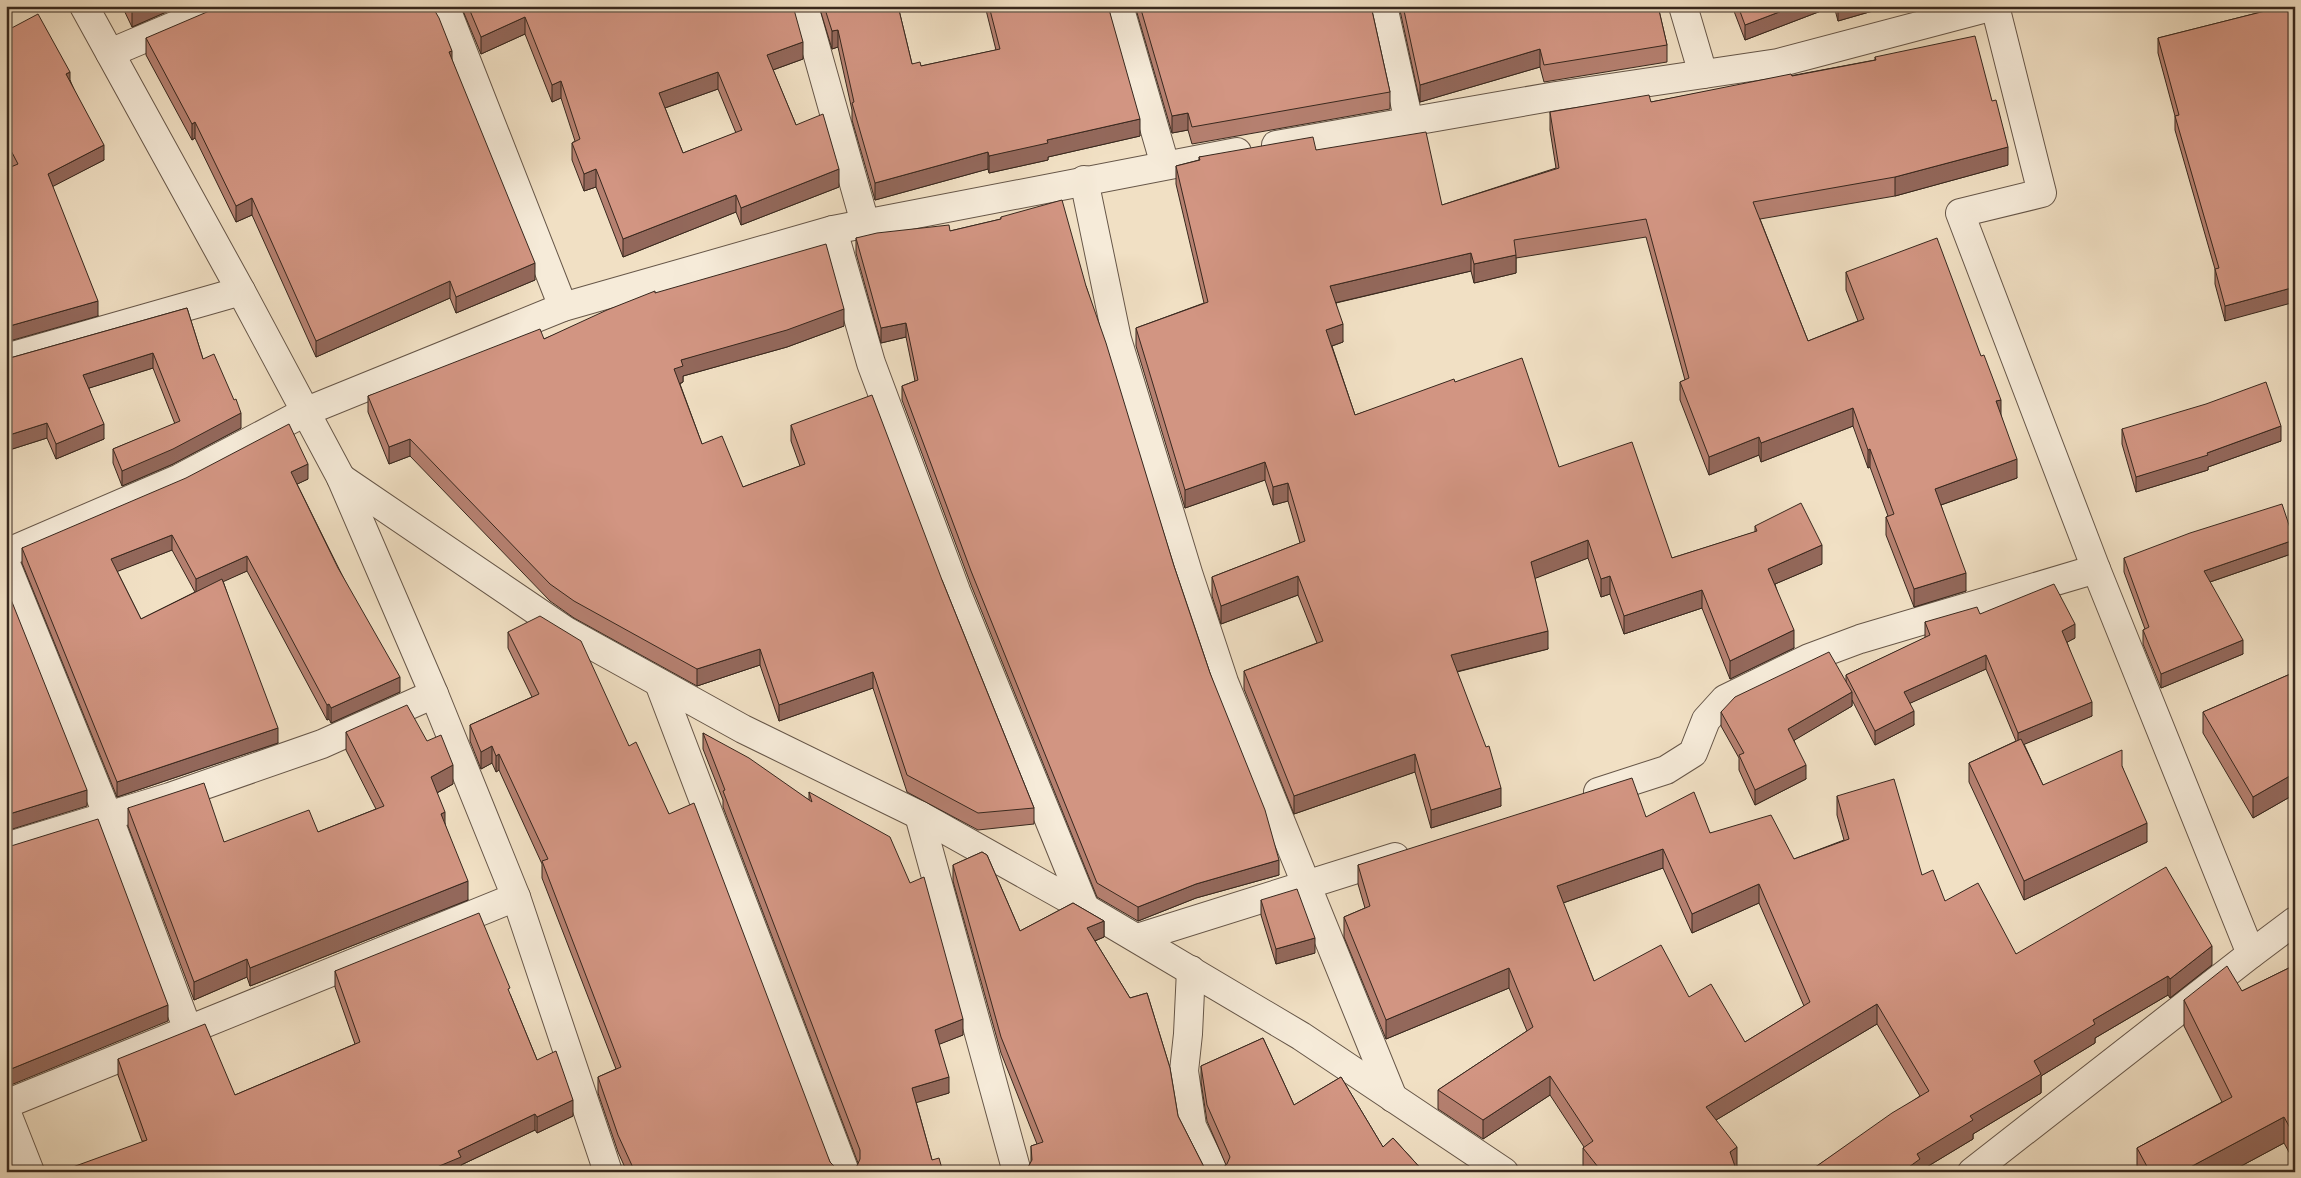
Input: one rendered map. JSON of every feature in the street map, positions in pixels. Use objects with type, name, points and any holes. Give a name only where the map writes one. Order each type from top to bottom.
[{"type":"street","points":[[84,6],[242,291],[341,478],[434,694],[516,897],[608,1172]]},
{"type":"street","points":[[110,53],[221,6]]},
{"type":"street","points":[[445,6],[564,307]]},
{"type":"street","points":[[804,6],[865,223]]},
{"type":"street","points":[[1119,6],[1165,165]]},
{"type":"street","points":[[1383,6],[1409,122]]},
{"type":"street","points":[[1683,6],[1703,74]]},
{"type":"street","points":[[6,553],[180,478],[307,411],[564,307],[833,230],[1165,165],[1556,96],[1778,63],[1995,6],[2042,192],[1960,213],[2096,569],[2251,954]]},
{"type":"street","points":[[1084,180],[1116,339],[1189,576],[1224,682],[1393,1098]]},
{"type":"street","points":[[833,230],[871,364],[956,591],[1085,908]]},
{"type":"street","points":[[6,358],[242,291]]},
{"type":"street","points":[[341,478],[566,631],[743,729],[919,815],[1085,908],[1301,1036],[1504,1172]]},
{"type":"street","points":[[6,564],[108,816],[188,1030]]},
{"type":"street","points":[[1572,800],[1666,770],[1693,753],[1706,720],[1726,699],[1809,658],[1860,639],[2096,569]]},
{"type":"street","points":[[659,683],[845,1172]]},
{"type":"street","points":[[6,847],[108,816],[322,744],[434,694]]},
{"type":"street","points":[[919,815],[1017,1172]]},
{"type":"street","points":[[1137,938],[1421,849]]},
{"type":"street","points":[[6,1104],[516,897]]},
{"type":"street","points":[[1972,1172],[2295,921]]},
{"type":"street","points":[[1190,970],[1188,1034],[1184,1071],[1192,1126],[1214,1172]]},
{"type":"street","points":[[6,1111],[30,1172]]},
{"type":"building","points":[[130,6],[141,6],[132,10]]},
{"type":"building","points":[[221,6],[432,6],[439,18],[452,51],[449,52],[535,263],[456,297],[450,281],[316,341],[252,198],[236,206],[195,122],[192,124],[146,38]]},
{"type":"building","points":[[468,6],[793,6],[803,42],[767,55],[796,125],[823,114],[839,169],[741,208],[736,195],[623,239],[596,169],[584,174],[572,143],[580,139],[561,81],[552,85],[525,17],[481,37]],"holes":[[[718,72],[742,130],[683,153],[659,93]]]},
{"type":"building","points":[[824,6],[898,6],[912,64],[920,62],[921,66],[1000,49],[989,6],[1108,6],[1140,119],[1047,140],[1048,143],[989,156],[988,152],[875,183],[852,103],[854,102],[838,30],[832,31]]},
{"type":"building","points":[[1140,6],[1371,6],[1390,92],[1192,127],[1188,113],[1172,116]]},
{"type":"building","points":[[1403,6],[1658,6],[1667,45],[1544,65],[1540,49],[1420,85]]},
{"type":"building","points":[[1738,6],[1795,6],[1745,25]]},
{"type":"building","points":[[2285,6],[2295,6],[2295,287],[2225,306],[2215,269],[2219,268],[2175,116],[2179,115],[2158,38]]},
{"type":"building","points":[[38,14],[70,72],[66,74],[104,145],[48,174],[98,301],[6,327],[6,169],[18,164],[6,141],[6,31]]},
{"type":"building","points":[[1975,36],[1992,101],[1996,100],[2008,147],[1895,177],[1753,202],[1808,341],[1864,319],[1846,272],[1937,238],[1981,356],[1984,355],[2001,400],[1996,401],[2017,459],[1935,489],[1966,573],[1914,589],[1886,517],[1894,514],[1853,408],[1761,443],[1759,437],[1709,457],[1680,382],[1689,378],[1646,219],[1514,240],[1516,255],[1474,264],[1471,253],[1330,286],[1343,324],[1326,330],[1355,415],[1454,379],[1455,382],[1522,358],[1559,467],[1632,442],[1672,558],[1757,531],[1755,526],[1801,503],[1822,545],[1768,569],[1794,630],[1730,661],[1702,590],[1624,616],[1610,576],[1601,579],[1588,540],[1531,562],[1548,631],[1451,655],[1486,747],[1489,746],[1501,788],[1431,810],[1415,754],[1294,796],[1244,671],[1323,641],[1298,576],[1221,606],[1212,577],[1305,541],[1288,483],[1273,487],[1265,462],[1185,490],[1136,328],[1208,302],[1176,166],[1200,160],[1199,157],[1313,137],[1316,150],[1426,132],[1442,205],[1559,168],[1550,112],[1649,95],[1651,102],[1791,74],[1792,76],[1876,60],[1875,57]]},
{"type":"building","points":[[1062,200],[1086,286],[1106,343],[1174,566],[1210,673],[1265,810],[1279,860],[1196,884],[1138,907],[1097,883],[971,571],[902,386],[918,380],[906,323],[881,328],[856,238],[877,233],[949,225],[950,231],[1001,219],[1001,217]]},
{"type":"building","points":[[826,244],[844,309],[787,330],[681,360],[683,366],[674,369],[702,444],[722,436],[743,487],[805,464],[791,425],[872,395],[942,580],[1034,808],[978,813],[907,775],[873,672],[779,705],[760,649],[697,669],[574,601],[550,584],[410,439],[389,447],[368,396],[540,329],[544,339],[607,310],[655,291],[655,293]]},
{"type":"building","points":[[187,308],[203,359],[214,354],[241,413],[173,449],[122,471],[113,449],[180,421],[153,353],[83,375],[104,424],[56,444],[47,423],[6,436],[6,358]]},
{"type":"building","points":[[2266,382],[2281,426],[2207,453],[2208,455],[2136,477],[2122,429],[2206,404]]},
{"type":"building","points":[[289,424],[308,464],[291,472],[338,568],[400,677],[331,708],[329,704],[327,705],[247,556],[196,579],[172,535],[111,559],[141,619],[222,579],[278,728],[117,782],[22,548],[186,478]]},
{"type":"building","points":[[2282,504],[2294,540],[2204,571],[2243,640],[2161,674],[2143,630],[2149,627],[2124,558],[2190,533]]},
{"type":"building","points":[[2054,584],[2075,624],[2062,631],[2092,702],[2018,733],[1986,655],[1904,692],[1914,711],[1875,731],[1846,675],[1930,635],[1925,622],[1977,607],[1980,614]]},
{"type":"building","points":[[6,587],[87,790],[6,815]]},
{"type":"building","points":[[540,616],[581,641],[629,746],[636,742],[669,814],[694,803],[830,1162],[842,1171],[850,1171],[857,1166],[860,1159],[860,1150],[723,791],[725,790],[703,733],[749,758],[812,802],[809,792],[890,837],[910,883],[924,877],[963,1019],[935,1030],[949,1077],[912,1088],[932,1160],[939,1158],[943,1172],[635,1172],[618,1135],[598,1077],[621,1067],[542,861],[548,859],[499,754],[496,756],[492,746],[481,752],[470,725],[539,694],[508,632]]},
{"type":"building","points":[[1829,652],[1852,692],[1788,729],[1806,765],[1755,790],[1739,755],[1744,753],[1721,712],[1735,697]]},
{"type":"building","points":[[2295,672],[2295,773],[2253,797],[2203,712]]},
{"type":"building","points":[[407,705],[427,741],[441,735],[453,765],[431,777],[445,812],[441,814],[468,881],[250,968],[247,959],[194,982],[128,808],[204,783],[224,842],[309,810],[318,832],[384,806],[346,732]]},
{"type":"building","points":[[2021,739],[2043,785],[2122,750],[2122,766],[2147,823],[2024,881],[1969,763]]},
{"type":"building","points":[[1632,778],[1646,817],[1694,792],[1710,833],[1771,815],[1794,859],[1849,839],[1837,796],[1894,779],[1922,875],[1933,870],[1945,901],[1978,883],[2016,954],[2166,867],[2212,946],[2170,979],[2168,976],[2093,1020],[2095,1024],[2034,1061],[2041,1074],[1970,1116],[1973,1120],[1917,1154],[1920,1159],[1902,1172],[1816,1172],[1814,1168],[1892,1113],[1929,1091],[1877,1004],[1706,1107],[1737,1147],[1730,1152],[1737,1172],[1602,1172],[1583,1148],[1593,1141],[1550,1076],[1483,1120],[1438,1090],[1533,1027],[1509,968],[1386,1020],[1344,917],[1370,906],[1358,865]],"holes":[[[1663,849],[1692,914],[1759,884],[1810,1002],[1745,1042],[1711,984],[1689,997],[1661,945],[1594,981],[1557,886]]]},
{"type":"building","points":[[98,819],[168,1005],[6,1071],[6,846]]},
{"type":"building","points":[[982,852],[987,855],[1020,931],[1073,903],[1104,921],[1087,928],[1130,998],[1147,993],[1170,1068],[1178,1116],[1205,1169],[1212,1171],[1220,1170],[1227,1164],[1230,1157],[1207,1105],[1201,1066],[1263,1038],[1294,1105],[1341,1077],[1383,1147],[1393,1138],[1424,1172],[1001,1172],[1009,1169],[1022,1171],[1028,1167],[1032,1160],[1031,1146],[1043,1142],[1001,1037],[953,865]]},
{"type":"building","points":[[1297,889],[1315,938],[1276,949],[1261,900]]},
{"type":"building","points":[[479,913],[537,1060],[556,1051],[573,1100],[537,1117],[535,1114],[458,1151],[461,1157],[425,1172],[59,1172],[147,1140],[118,1059],[205,1024],[235,1095],[360,1042],[335,971]]},
{"type":"building","points":[[2295,965],[2295,1137],[2284,1117],[2181,1172],[2150,1172],[2137,1148],[2232,1097],[2184,1000],[2227,966],[2242,991]]}]
